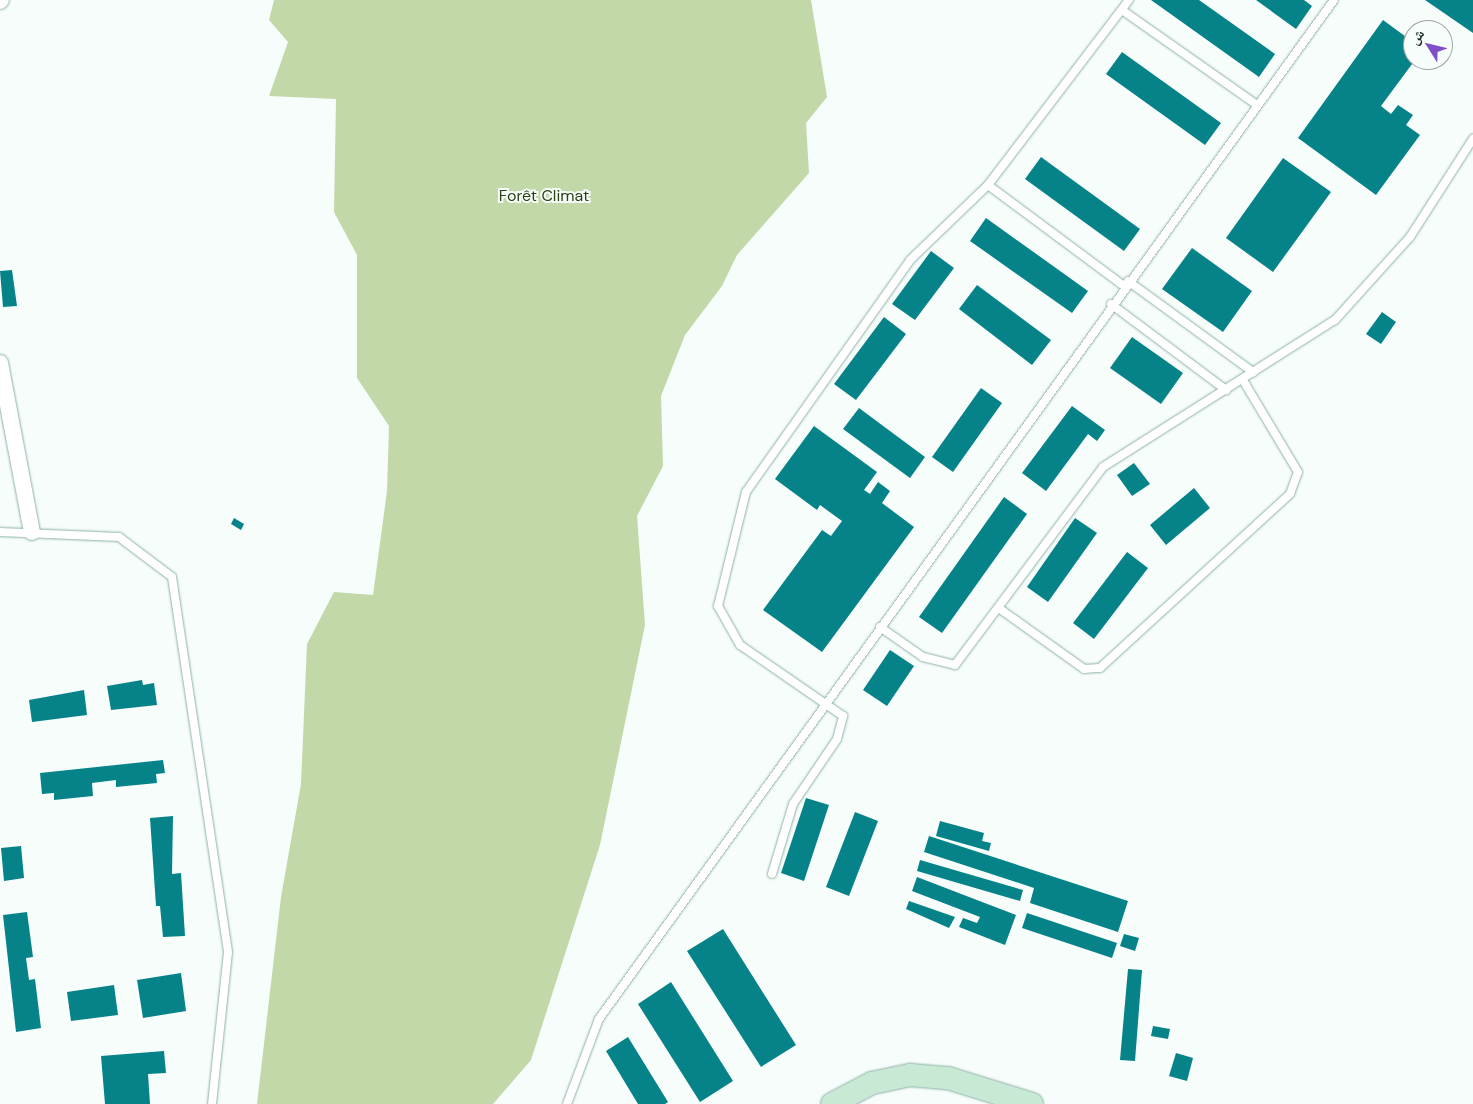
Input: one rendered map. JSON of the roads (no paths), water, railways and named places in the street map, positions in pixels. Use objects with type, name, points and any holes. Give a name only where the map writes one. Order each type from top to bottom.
[{"type":"main road","points":[[832,1104],[872,1083],[910,1075],[948,1078],[1032,1104]]},
{"type":"street","points":[[0,363],[32,532]]},
{"type":"lane","points":[[772,874],[793,804],[837,739],[844,716],[824,706],[740,645],[718,606],[746,492],[910,260],[988,185],[1129,0]]},
{"type":"lane","points":[[567,1104],[599,1019],[1126,283],[1334,0]]},
{"type":"lane","points":[[1122,10],[1257,105]]},
{"type":"lane","points":[[880,627],[923,658],[955,665],[1000,609],[1103,468],[1335,320],[1361,296],[1410,236],[1473,138]]},
{"type":"lane","points":[[988,185],[1253,372]]},
{"type":"lane","points":[[1111,304],[1226,390]]},
{"type":"lane","points":[[1000,609],[1084,669],[1100,668],[1290,494],[1298,472],[1243,380]]},
{"type":"lane","points":[[0,532],[119,536],[172,576],[228,952],[212,1104]]},
{"type":"park label","name":"Forêt Climat","points":[[544,196]]}]
